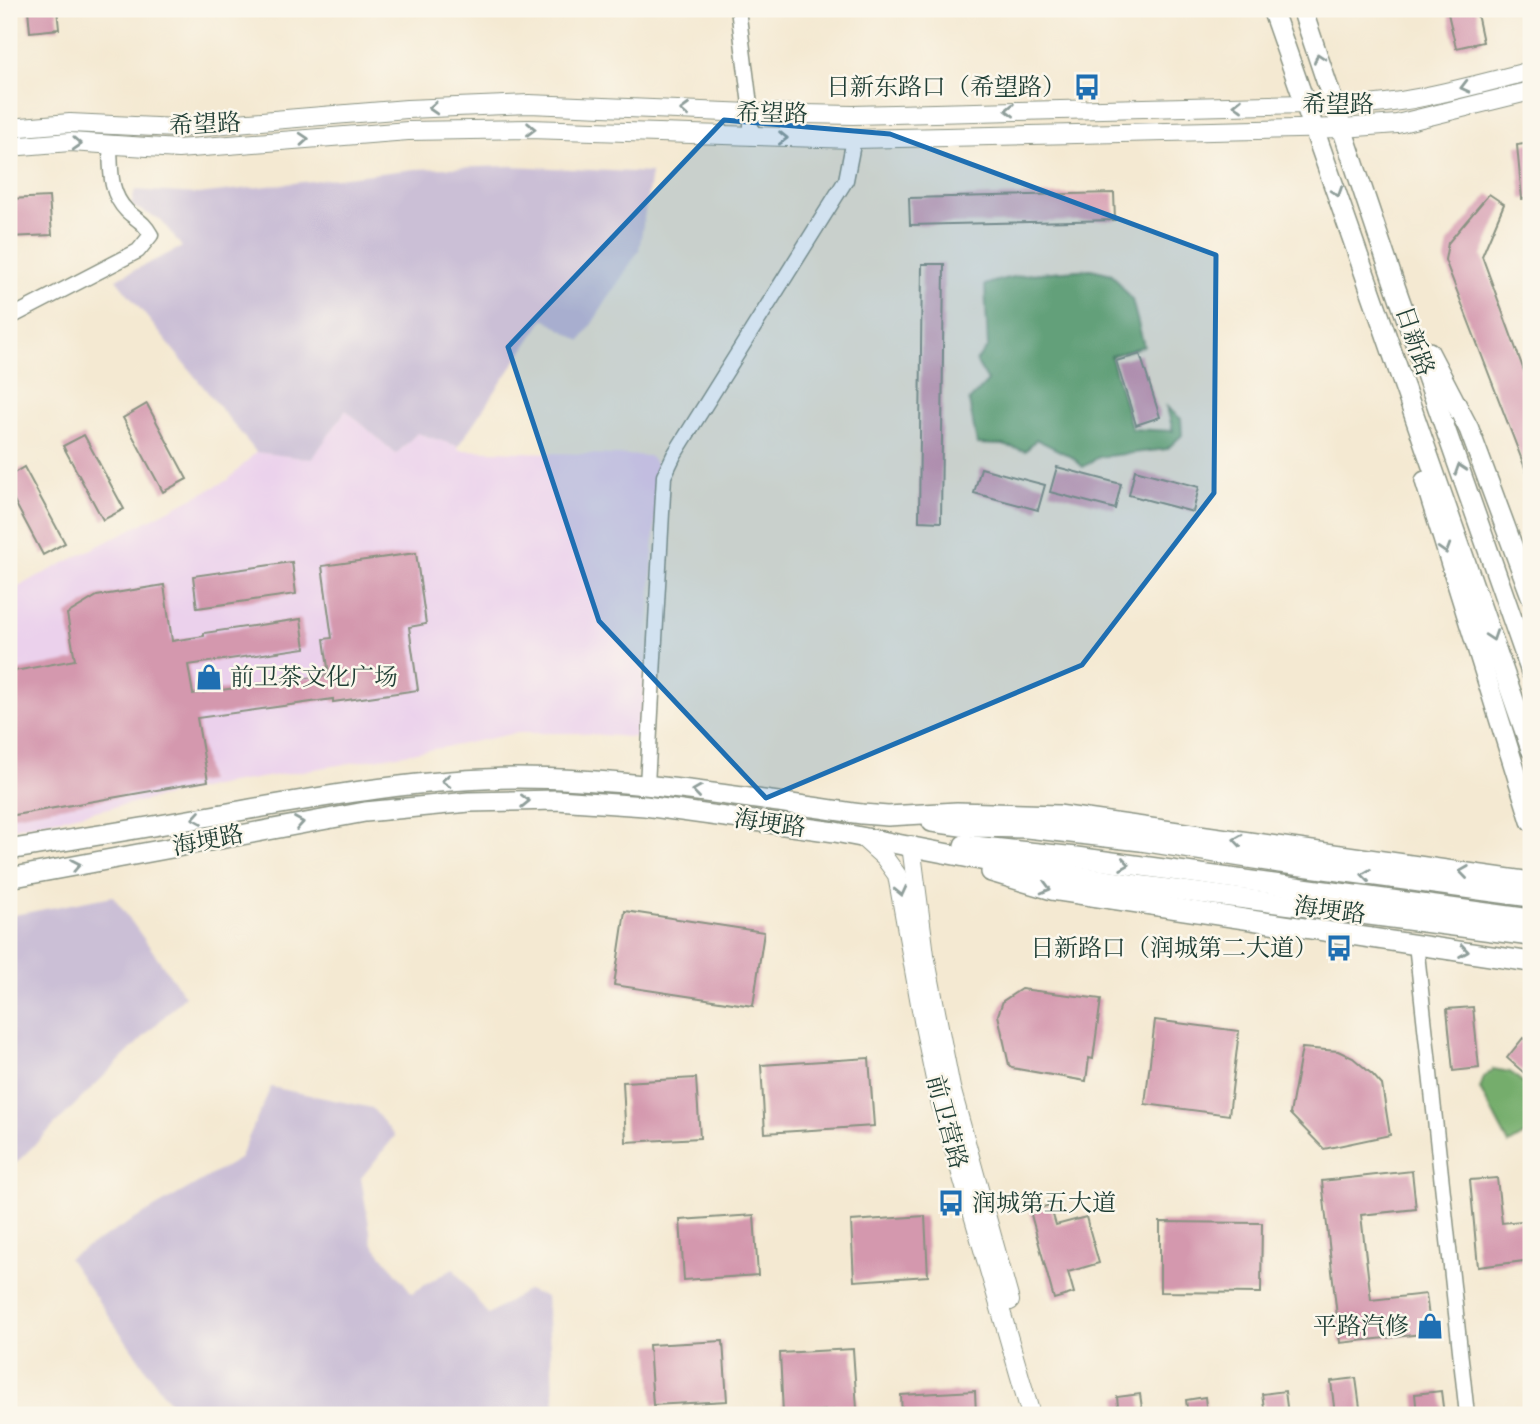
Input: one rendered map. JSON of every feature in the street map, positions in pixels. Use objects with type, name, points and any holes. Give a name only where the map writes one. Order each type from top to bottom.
[{"type":"main road","name":"日新路","points":[[1272,9],[1531,749]]},
{"type":"main road","name":"日新路","points":[[1303,9],[1395,286],[1531,671]]},
{"type":"main road","points":[[1395,286],[1469,429],[1531,596]]},
{"type":"main road","name":"日新路","points":[[1381,318],[1437,524],[1531,821]]},
{"type":"main road","name":"海埂路","points":[[9,850],[332,794],[441,781],[579,779],[647,785],[968,827],[1027,828],[1141,841],[1531,897]]},
{"type":"main road","name":"海埂路","points":[[9,878],[365,812],[469,802],[557,800],[645,806],[862,837],[1001,864],[1138,885],[1531,936]]},
{"type":"main road","points":[[888,816],[957,812],[1058,815],[1531,882]]},
{"type":"main road","points":[[911,845],[951,843],[1076,857],[1531,919]]},
{"type":"main road","points":[[911,845],[948,860],[1052,890],[1531,962]]},
{"type":"street","points":[[738,9],[751,113],[751,137]]},
{"type":"street","name":"希望路","points":[[9,128],[70,124],[177,128],[407,109],[529,104],[751,113],[853,114],[1306,104],[1336,107],[1406,101],[1531,71]]},
{"type":"street","name":"希望路","points":[[9,147],[70,142],[178,149],[408,131],[529,129],[854,139],[1343,128],[1397,124],[1531,91]]},
{"type":"street","points":[[9,318],[138,251],[151,235],[145,223],[127,211],[113,191],[109,125]]},
{"type":"street","points":[[647,785],[664,476],[674,455],[846,180],[854,139]]},
{"type":"street","name":"前卫营路","points":[[862,837],[884,857],[897,875],[923,1026],[938,1094],[1031,1415]]},
{"type":"street","name":"前卫营路","points":[[911,845],[927,967],[951,1088],[1043,1415]]},
{"type":"street","points":[[1416,944],[1467,1415]]},
{"type":"highlighted area","points":[[724,120],[890,134],[1216,255],[1214,493],[1082,665],[766,798],[599,621],[508,347]]},
{"type":"shaded area","points":[[512,166],[651,173],[639,250],[581,341],[544,319],[458,446],[417,433],[396,454],[346,410],[312,459],[256,452],[116,279],[182,247],[160,219],[131,206],[135,190],[198,194],[415,169]]},
{"type":"shaded area","points":[[346,410],[396,454],[417,433],[458,446],[459,450],[649,456],[658,466],[642,738],[577,733],[515,733],[224,784],[9,829],[9,591],[228,480],[256,452],[312,459]]},
{"type":"shaded area","points":[[113,896],[185,996],[9,1170],[9,916]]},
{"type":"shaded area","points":[[271,1087],[372,1108],[395,1136],[361,1178],[372,1243],[412,1293],[453,1268],[488,1315],[527,1290],[546,1297],[555,1407],[549,1415],[178,1415],[68,1258],[239,1159]]},
{"type":"green space","points":[[1091,269],[1112,274],[1132,300],[1144,346],[1111,356],[1132,429],[1173,431],[1167,407],[1181,419],[1182,435],[1167,449],[1099,457],[1083,467],[1072,457],[1036,439],[1026,451],[1002,445],[977,444],[969,401],[988,381],[976,361],[988,347],[985,285],[1024,275]]},
{"type":"green space","points":[[1493,1069],[1510,1072],[1531,1089],[1531,1131],[1509,1144],[1480,1089],[1484,1077]]},
{"type":"building","points":[[28,9],[57,9],[59,29],[30,32]]},
{"type":"building","points":[[1447,9],[1476,9],[1483,42],[1456,48]]},
{"type":"building","points":[[1531,143],[1531,198],[1522,199],[1517,145]]},
{"type":"building","points":[[1114,193],[1115,220],[910,225],[909,198]]},
{"type":"building","points":[[1489,194],[1504,204],[1482,256],[1531,390],[1530,481],[1445,260],[1448,243]]},
{"type":"building","points":[[49,197],[52,235],[9,237],[9,199]]},
{"type":"building","points":[[922,264],[944,264],[941,522],[919,521]]},
{"type":"building","points":[[1140,354],[1160,417],[1136,425],[1116,361]]},
{"type":"building","points":[[147,404],[187,479],[163,492],[123,418]]},
{"type":"building","points":[[84,435],[124,509],[103,520],[63,446]]},
{"type":"building","points":[[24,467],[65,543],[43,555],[9,491],[9,476]]},
{"type":"building","points":[[1057,467],[1121,484],[1115,509],[1050,492]]},
{"type":"building","points":[[981,468],[1045,485],[1038,510],[974,493]]},
{"type":"building","points":[[1135,470],[1199,487],[1193,512],[1129,495]]},
{"type":"building","points":[[416,553],[426,624],[409,627],[418,690],[197,718],[208,781],[9,816],[9,672],[75,660],[67,614],[97,596],[164,585],[172,641],[204,636],[204,633],[301,619],[305,648],[188,665],[193,694],[329,675],[324,639],[332,638],[322,566]]},
{"type":"building","points":[[292,562],[296,594],[197,608],[193,576]]},
{"type":"building","points":[[625,911],[764,932],[753,1006],[614,985]]},
{"type":"building","points":[[1021,989],[1101,999],[1093,1059],[1089,1058],[1086,1081],[1012,1068],[1009,1065],[998,1015],[1003,1001]]},
{"type":"building","points":[[1473,1007],[1479,1068],[1453,1071],[1447,1009]]},
{"type":"building","points":[[1155,1020],[1239,1031],[1229,1115],[1145,1104]]},
{"type":"building","points":[[1523,1038],[1531,1045],[1531,1079],[1507,1058]]},
{"type":"building","points":[[1302,1048],[1338,1051],[1353,1058],[1373,1075],[1382,1085],[1390,1135],[1324,1149],[1290,1114]]},
{"type":"building","points":[[869,1058],[874,1126],[765,1133],[761,1065]]},
{"type":"building","points":[[696,1078],[700,1138],[626,1142],[623,1082]]},
{"type":"building","points":[[1412,1171],[1416,1209],[1361,1215],[1371,1300],[1426,1294],[1431,1333],[1340,1343],[1322,1181]]},
{"type":"building","points":[[1497,1178],[1502,1223],[1531,1220],[1531,1260],[1478,1267],[1470,1180]]},
{"type":"building","points":[[1050,1205],[1056,1225],[1086,1217],[1099,1263],[1068,1272],[1074,1293],[1054,1299],[1030,1211]]},
{"type":"building","points":[[754,1215],[758,1275],[684,1280],[680,1220]]},
{"type":"building","points":[[925,1216],[928,1276],[854,1281],[851,1221]]},
{"type":"building","points":[[1160,1222],[1262,1223],[1261,1293],[1160,1292]]},
{"type":"building","points":[[723,1341],[727,1401],[653,1405],[649,1345]]},
{"type":"building","points":[[853,1349],[857,1409],[783,1413],[780,1353]]},
{"type":"building","points":[[1356,1378],[1361,1415],[1335,1415],[1331,1381]]},
{"type":"building","points":[[975,1391],[976,1415],[902,1415],[901,1395]]},
{"type":"building","points":[[1285,1391],[1288,1415],[1265,1415],[1262,1394]]},
{"type":"building","points":[[1441,1391],[1444,1415],[1417,1415],[1415,1394]]},
{"type":"building","points":[[1140,1394],[1143,1415],[1119,1415],[1117,1397]]},
{"type":"building","points":[[1205,1397],[1207,1415],[1188,1415],[1186,1400]]},
{"type":"place","name":"日新东路口（希望路）","points":[[1087,87]]},
{"type":"place","name":"前卫茶文化广场","points":[[209,677]]},
{"type":"place","name":"日新路口（润城第二大道）","points":[[1339,948]]},
{"type":"place","name":"润城第五大道","points":[[951,1203]]},
{"type":"place","name":"平路汽修","points":[[1430,1326]]}]
